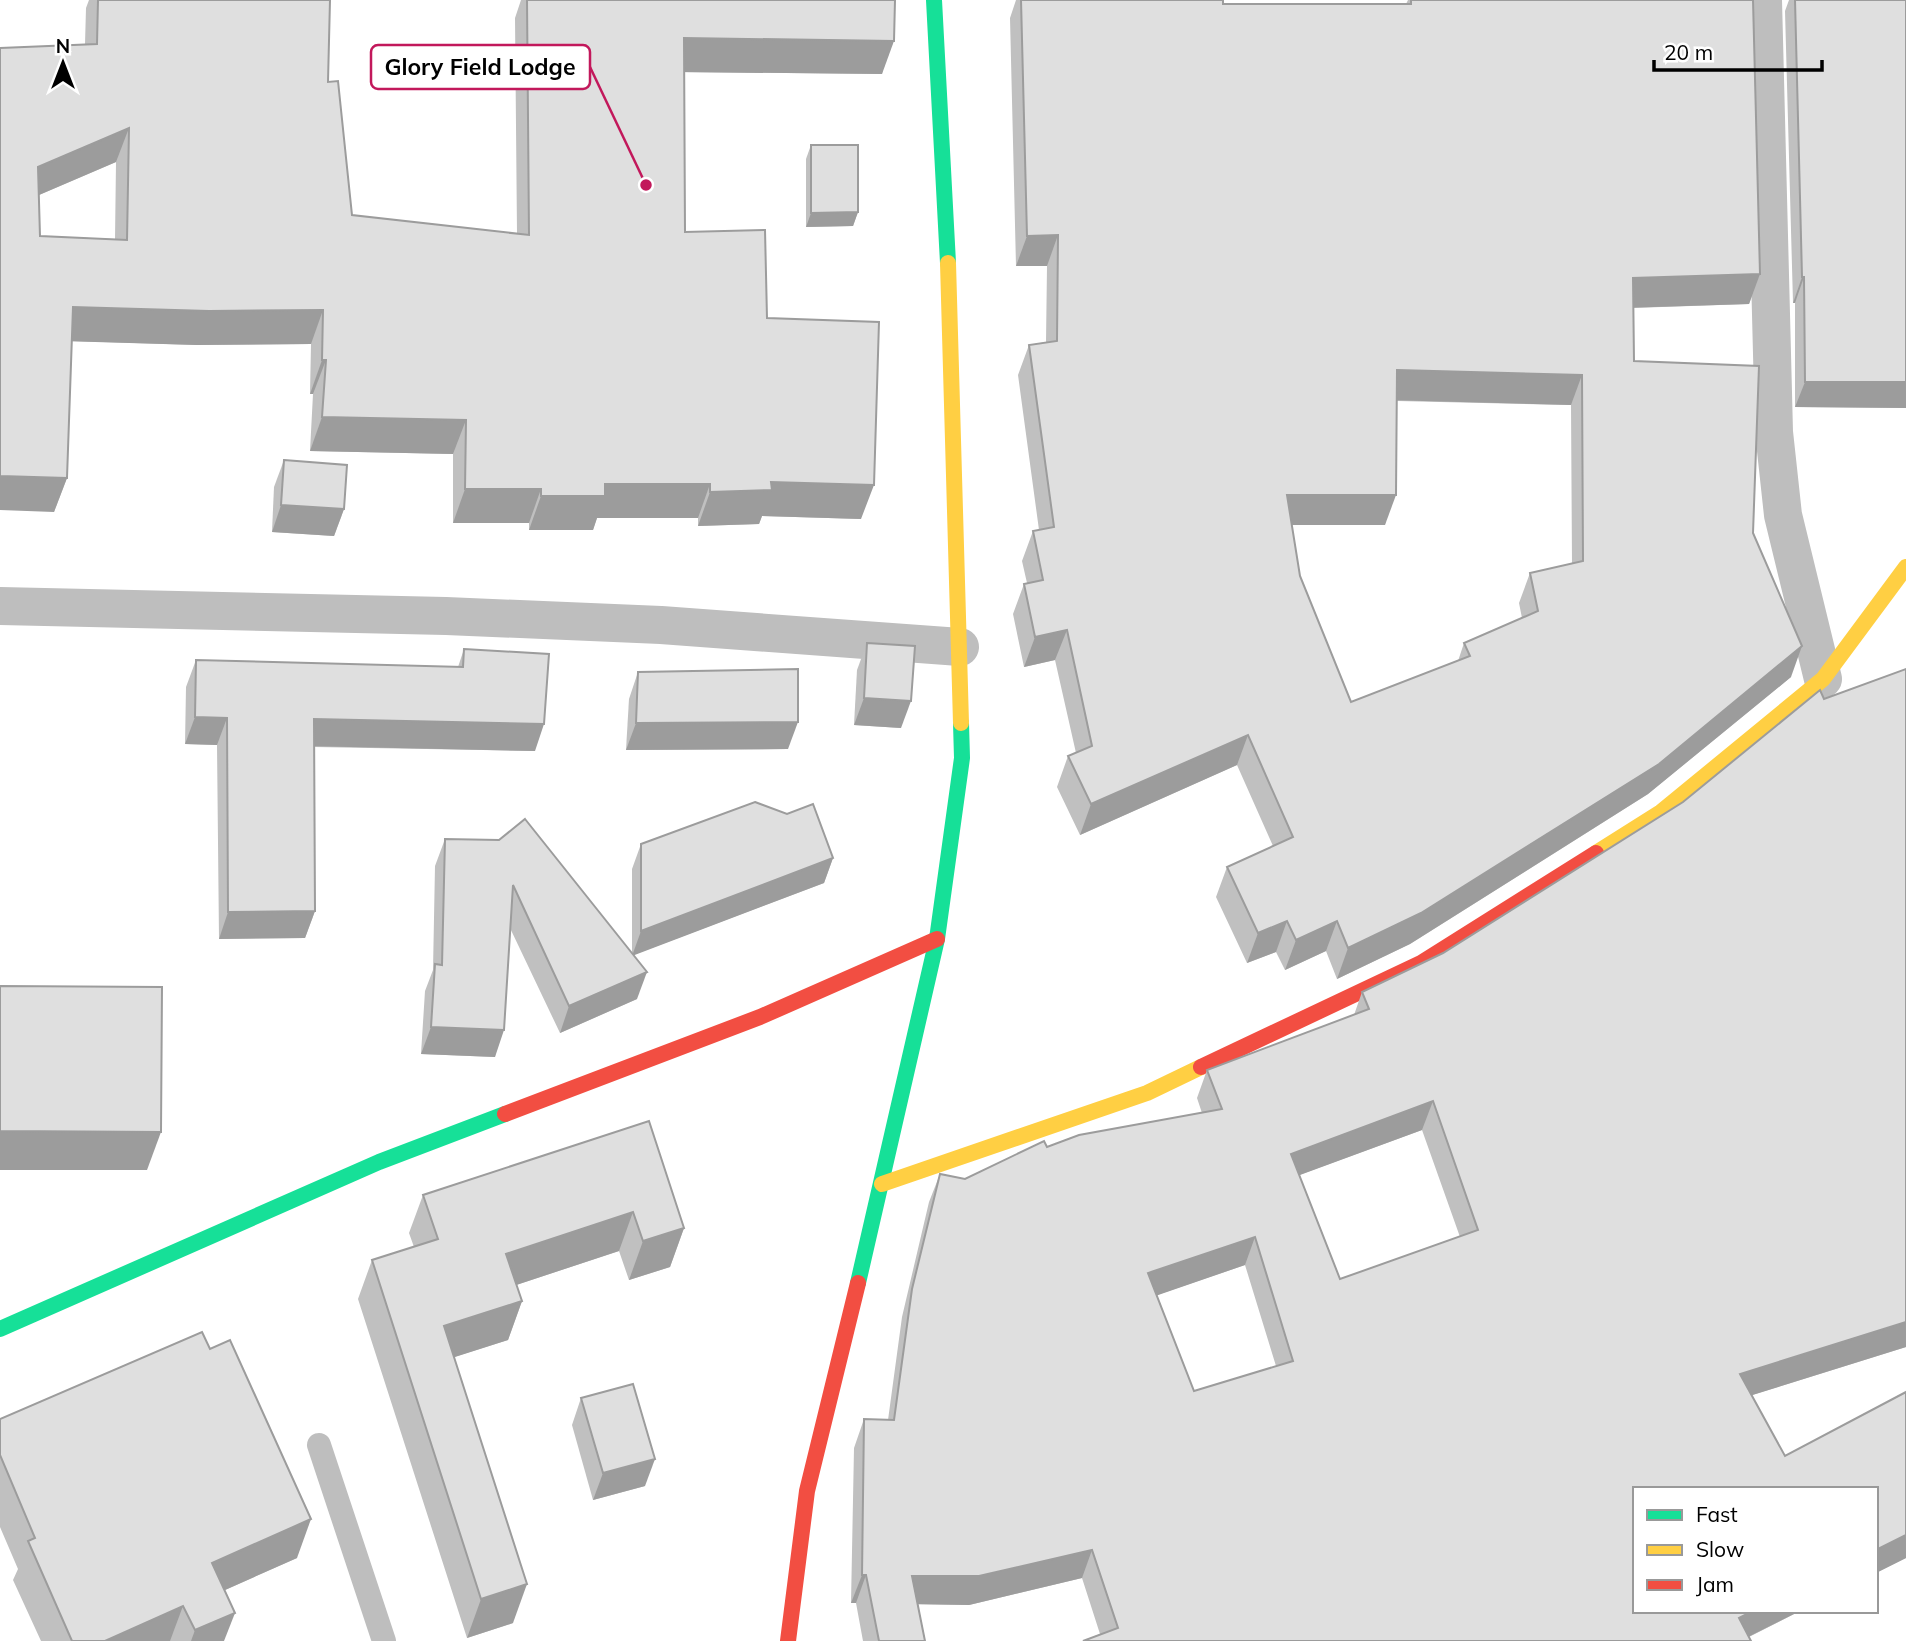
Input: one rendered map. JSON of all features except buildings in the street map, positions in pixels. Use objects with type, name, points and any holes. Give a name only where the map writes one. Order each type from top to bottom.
[{"type":"street","points":[[788,1641],[807,1491],[882,1184],[937,939],[962,758],[951,316],[934,0]]},
{"type":"street","points":[[1763,0],[1774,432],[1783,515],[1823,679]]},
{"type":"street","points":[[882,1184],[1147,1093],[1421,963],[1661,812],[1823,679],[1906,568]]},
{"type":"street","points":[[0,606],[473,617],[661,625],[960,647]]},
{"type":"street","points":[[0,1329],[379,1162],[760,1017],[937,939]]},
{"type":"lane","points":[[319,1445],[384,1641]]},
{"type":"traffic: fast","points":[[934,0],[948,263]]},
{"type":"traffic: fast","points":[[858,1283],[937,939],[962,758],[961,723]]},
{"type":"traffic: fast","points":[[0,1329],[379,1162],[505,1114]]},
{"type":"traffic: slow","points":[[948,263],[961,723]]},
{"type":"traffic: slow","points":[[1596,853],[1661,812],[1823,679],[1906,567]]},
{"type":"traffic: slow","points":[[882,1184],[1147,1093],[1201,1067]]},
{"type":"traffic: jam","points":[[1201,1067],[1421,963],[1596,853]]},
{"type":"traffic: jam","points":[[505,1114],[760,1017],[937,939]]},
{"type":"traffic: jam","points":[[788,1641],[807,1491],[858,1283]]},
{"type":"place","name":"Glory Field Lodge","points":[[646,185]]}]
